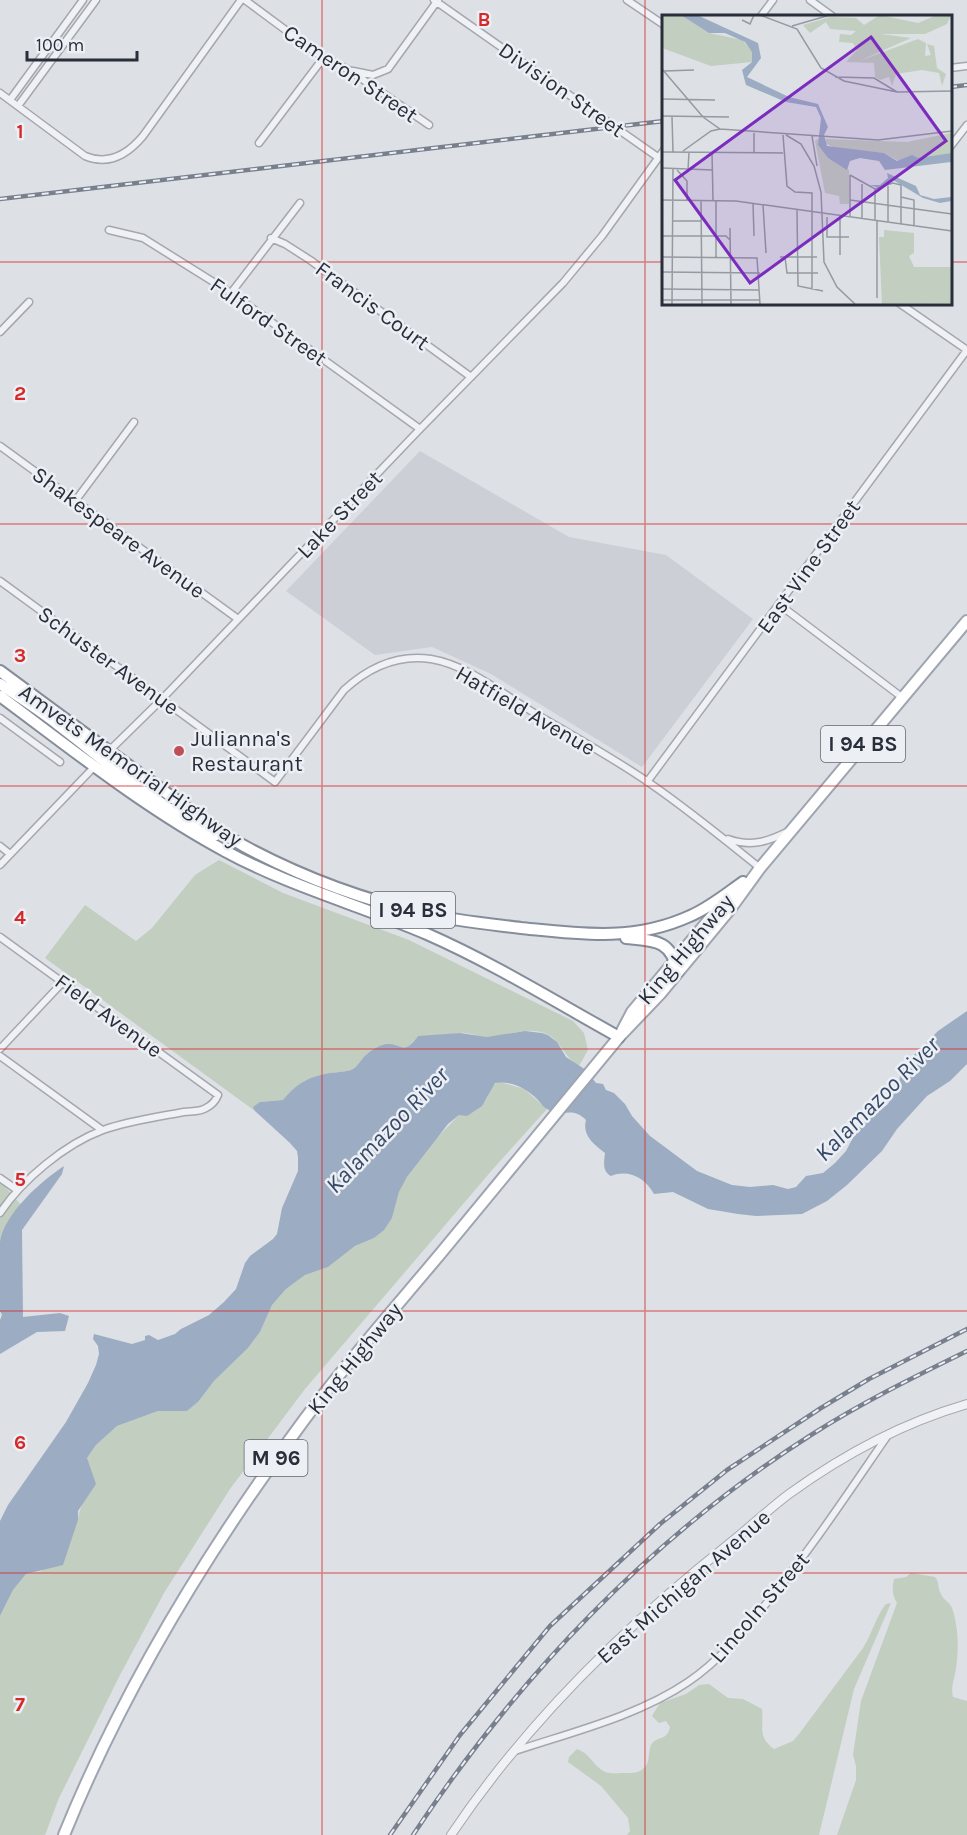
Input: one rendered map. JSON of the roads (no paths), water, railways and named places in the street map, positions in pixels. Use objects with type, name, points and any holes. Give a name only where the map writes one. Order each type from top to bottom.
[{"type":"main road","name":"King Highway","points":[[64,1835],[85,1784],[122,1709],[176,1611],[243,1504],[332,1384],[591,1071],[654,1002],[731,908],[759,868],[967,621]]},
{"type":"main road","name":"Amvets Memorial Highway","points":[[0,671],[161,813],[254,867],[280,879],[429,935],[510,976],[620,1037]]},
{"type":"main road","points":[[0,684],[102,759]]},
{"type":"main road","name":"Amvets Memorial Highway","points":[[0,696],[242,845],[299,872],[347,890],[428,915],[484,924],[596,935],[639,933],[666,925],[705,908],[743,882]]},
{"type":"main road","name":"King Highway","points":[[620,1037],[632,1012],[675,959],[743,882],[759,868]]},
{"type":"main road","name":"I 94 BS","points":[[596,935],[656,941],[667,947],[675,959]]},
{"type":"main road","points":[[675,959],[678,971]]},
{"type":"street","points":[[10,100],[83,0]]},
{"type":"street","points":[[18,106],[96,0]]},
{"type":"street","points":[[0,93],[85,156],[98,160],[116,158],[130,150],[143,136],[243,0]]},
{"type":"street","name":"Cameron Street","points":[[243,0],[324,57],[349,70],[429,125]]},
{"type":"street","points":[[627,0],[662,25]]},
{"type":"street","points":[[762,15],[773,0]]},
{"type":"street","points":[[810,0],[831,15]]},
{"type":"street","points":[[349,70],[373,75],[388,69],[437,1]]},
{"type":"street","name":"Division Street","points":[[437,1],[659,158]]},
{"type":"street","points":[[74,12],[83,19]]},
{"type":"street","points":[[260,142],[324,57]]},
{"type":"street","points":[[952,68],[967,66]]},
{"type":"street","points":[[952,146],[967,127]]},
{"type":"street","name":"Lake Street","points":[[0,865],[582,261],[662,153]]},
{"type":"street","points":[[231,293],[300,203]]},
{"type":"street","name":"Fulford Street","points":[[109,230],[143,238],[231,293],[420,429]]},
{"type":"street","name":"Francis Court","points":[[271,238],[310,260],[471,377]]},
{"type":"street","points":[[0,332],[28,302]]},
{"type":"street","points":[[900,304],[967,350]]},
{"type":"street","name":"East Vine Street","points":[[647,782],[967,350]]},
{"type":"street","points":[[76,500],[134,422]]},
{"type":"street","name":"Shakespeare Avenue","points":[[0,446],[238,619]]},
{"type":"street","name":"Schuster Avenue","points":[[0,581],[276,782]]},
{"type":"street","points":[[780,605],[903,698]]},
{"type":"street","name":"Hatfield Avenue","points":[[276,782],[344,690],[356,679],[378,666],[421,658],[443,662],[465,671],[647,782],[722,837],[759,868]]},
{"type":"street","points":[[0,717],[60,762]]},
{"type":"street","points":[[722,837],[743,843],[755,843],[768,841],[793,829]]},
{"type":"street","points":[[0,846],[10,855]]},
{"type":"street","name":"Field Avenue","points":[[0,937],[218,1095],[202,1110],[147,1119],[102,1130]]},
{"type":"street","points":[[0,1049],[63,982]]},
{"type":"street","points":[[0,1056],[102,1130],[63,1152],[17,1190],[0,1213]]},
{"type":"street","points":[[0,1178],[17,1190]]},
{"type":"street","name":"East Michigan Avenue","points":[[451,1835],[515,1751],[602,1654],[674,1587],[787,1495],[826,1468],[890,1432],[934,1414],[967,1404]]},
{"type":"street","name":"Lincoln Street","points":[[515,1751],[604,1723],[661,1697],[701,1673],[738,1638],[779,1589],[821,1533],[890,1432]]},
{"type":"water","name":"Kalamazoo River","points":[[967,1011],[967,1064],[950,1081],[927,1096],[897,1129],[882,1151],[847,1185],[827,1201],[802,1214],[756,1216],[708,1209],[673,1192],[654,1194],[646,1183],[636,1176],[618,1174],[611,1176],[605,1169],[605,1153],[587,1135],[586,1120],[576,1113],[553,1112],[533,1095],[512,1084],[495,1083],[482,1106],[467,1116],[459,1115],[448,1124],[407,1177],[399,1192],[392,1218],[384,1230],[374,1238],[355,1246],[328,1267],[305,1275],[286,1289],[272,1305],[260,1332],[248,1348],[214,1381],[198,1402],[187,1411],[158,1411],[117,1426],[96,1445],[87,1458],[96,1484],[78,1511],[78,1520],[63,1565],[26,1574],[13,1590],[0,1616],[0,1521],[8,1505],[66,1422],[88,1383],[99,1354],[98,1346],[93,1339],[94,1334],[132,1344],[145,1340],[145,1336],[149,1335],[158,1340],[175,1334],[209,1315],[224,1302],[236,1289],[245,1263],[250,1256],[277,1234],[282,1208],[298,1171],[298,1157],[297,1151],[290,1143],[255,1111],[253,1107],[260,1102],[283,1100],[293,1089],[309,1079],[351,1070],[378,1047],[388,1044],[408,1046],[418,1036],[460,1033],[487,1037],[525,1031],[542,1033],[557,1042],[566,1057],[586,1070],[596,1083],[603,1084],[606,1090],[614,1093],[650,1136],[697,1171],[732,1185],[750,1187],[773,1185],[788,1189],[796,1187],[806,1176],[823,1173],[835,1163],[846,1151],[858,1128],[888,1104],[899,1082],[902,1067],[938,1031]]},
{"type":"water","points":[[64,1166],[62,1174],[22,1230],[23,1317],[60,1313],[69,1316],[65,1331],[37,1332],[0,1354],[2,1315],[0,1311],[0,1242],[3,1231],[8,1220],[25,1199]]},
{"type":"railway","points":[[952,87],[967,85]]},
{"type":"railway","points":[[0,199],[662,121]]},
{"type":"railway","points":[[390,1835],[460,1735],[550,1626],[660,1524],[727,1470],[821,1408],[869,1379],[967,1329]]},
{"type":"railway","points":[[413,1835],[453,1777],[542,1666],[642,1565],[696,1518],[752,1475],[811,1435],[868,1401],[967,1351]]},
{"type":"place","name":"Julianna's Restaurant","points":[[179,751]]}]
